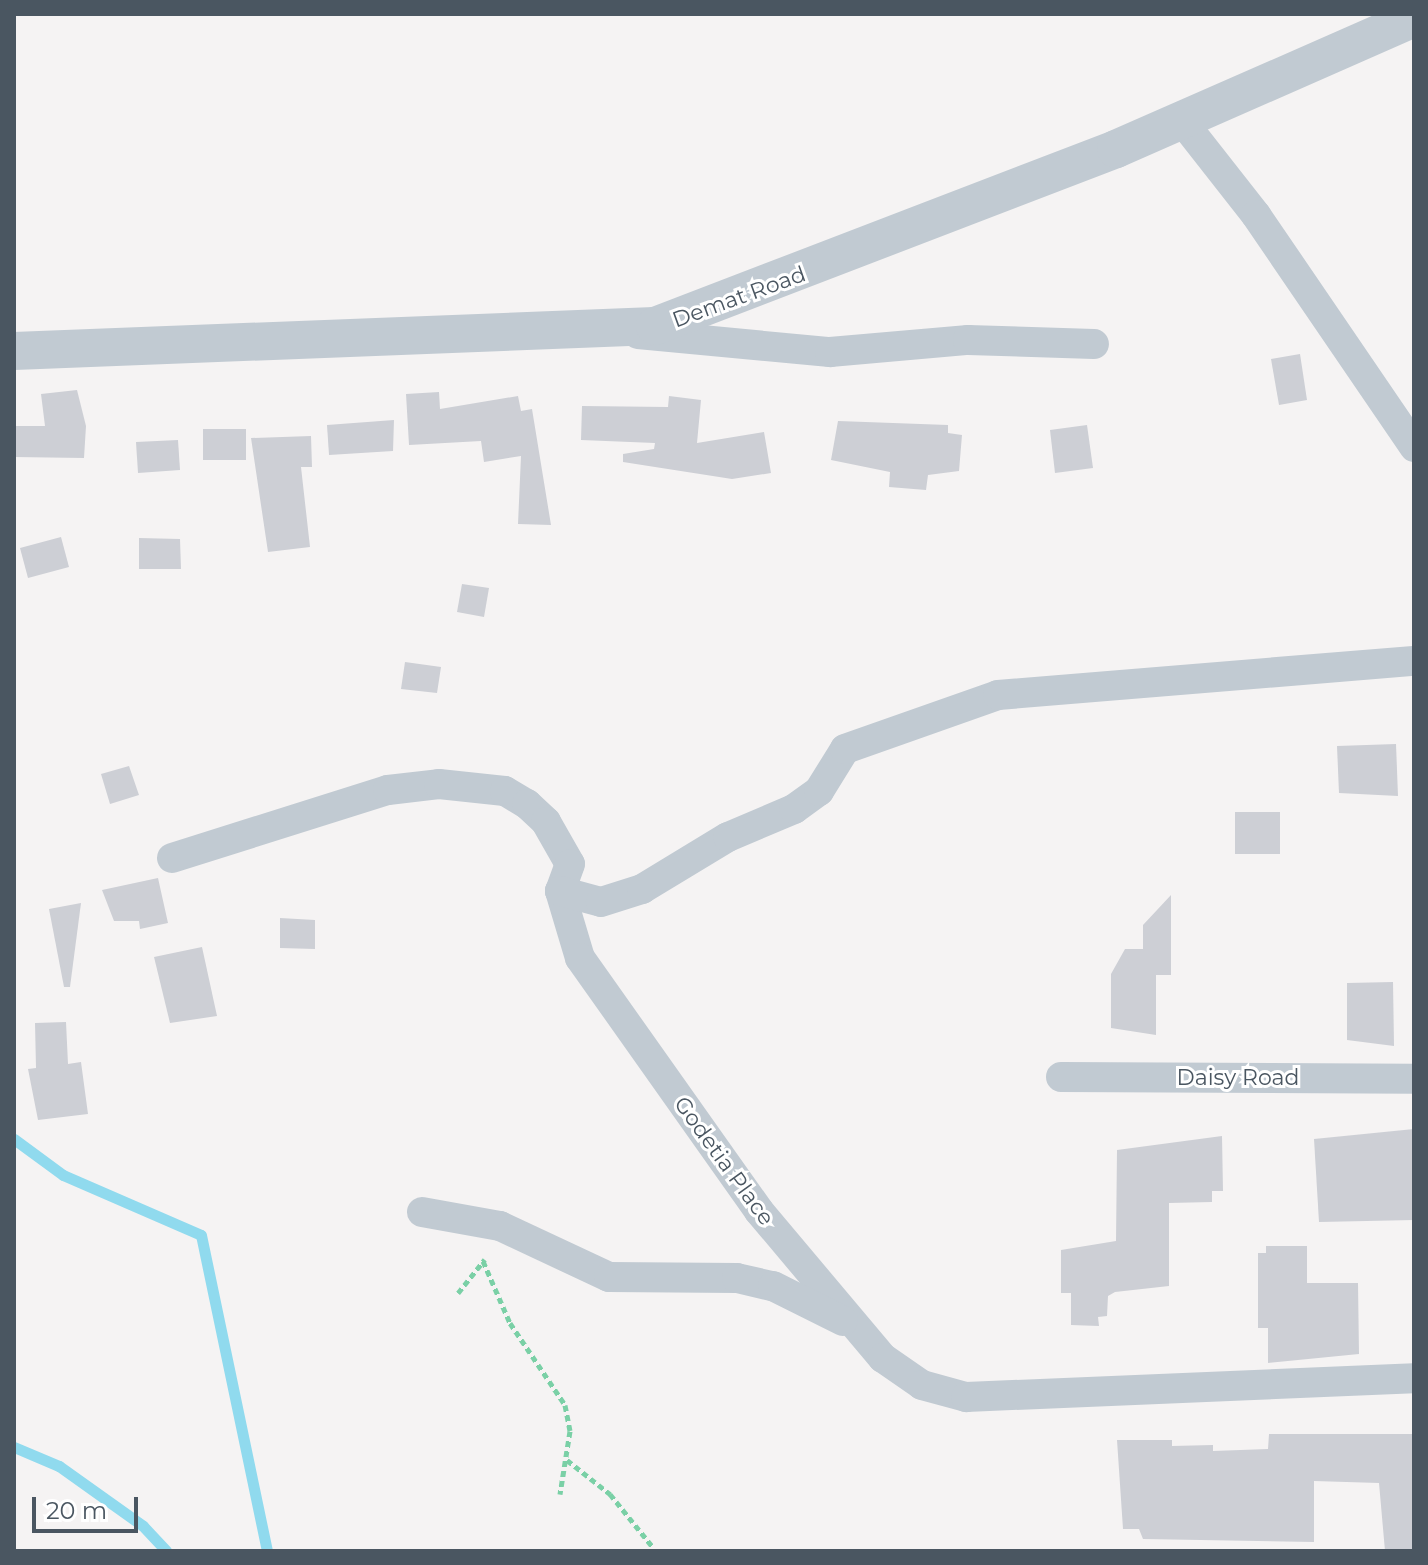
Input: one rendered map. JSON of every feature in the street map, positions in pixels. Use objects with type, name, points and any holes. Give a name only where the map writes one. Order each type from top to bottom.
[{"type":"street","name":"Demat Road","points":[[14,351],[616,332],[718,307],[1183,122],[1414,18]]},
{"type":"street","points":[[1183,122],[1256,215],[1414,447]]},
{"type":"street","points":[[616,332],[830,352],[968,340],[1094,344]]},
{"type":"street","points":[[560,891],[601,902],[642,889],[728,837],[794,809],[819,791],[845,749],[998,695],[1414,661]]},
{"type":"street","name":"Godetia Place","points":[[172,858],[388,790],[439,784],[505,791],[527,804],[546,822],[570,864],[560,891],[580,958],[759,1211],[883,1358],[922,1385],[966,1397],[1414,1378]]},
{"type":"street","name":"Daisy Road","points":[[1061,1077],[1414,1079]]},
{"type":"street","points":[[422,1212],[508,1230],[609,1277],[750,1280],[856,1327]]},
{"type":"path","points":[[458,1293],[508,1230]]},
{"type":"path","points":[[483,1261],[510,1323],[565,1405],[566,1460],[560,1494]]},
{"type":"path","points":[[566,1460],[610,1494],[652,1546]]},
{"type":"building","points":[[1300,354],[1307,400],[1279,405],[1271,359]]},
{"type":"building","points":[[77,390],[86,426],[84,458],[14,457],[14,426],[45,426],[41,394]]},
{"type":"building","points":[[439,392],[440,409],[518,396],[521,411],[532,409],[551,525],[518,524],[521,456],[484,462],[481,441],[409,445],[406,394]]},
{"type":"building","points":[[669,396],[701,400],[697,443],[764,432],[771,473],[732,479],[623,462],[623,454],[654,449],[655,443],[581,440],[582,406],[668,407]]},
{"type":"building","points":[[394,420],[393,451],[329,455],[327,425]]},
{"type":"building","points":[[838,421],[948,425],[948,433],[962,435],[959,471],[928,475],[926,490],[889,487],[890,472],[831,460]]},
{"type":"building","points":[[1087,425],[1093,468],[1055,473],[1050,430]]},
{"type":"building","points":[[203,429],[246,429],[246,460],[203,460]]},
{"type":"building","points":[[311,436],[312,467],[301,467],[310,547],[268,552],[251,438]]},
{"type":"building","points":[[178,440],[180,470],[138,473],[136,442]]},
{"type":"building","points":[[61,537],[69,567],[28,578],[20,548]]},
{"type":"building","points":[[139,538],[180,539],[181,569],[139,569]]},
{"type":"building","points":[[462,584],[489,588],[484,617],[457,612]]},
{"type":"building","points":[[405,662],[441,667],[437,693],[401,689]]},
{"type":"building","points":[[1396,744],[1398,796],[1339,793],[1337,746]]},
{"type":"building","points":[[129,766],[139,795],[110,804],[101,774]]},
{"type":"building","points":[[1235,812],[1280,812],[1280,854],[1235,854]]},
{"type":"building","points":[[158,878],[168,923],[140,929],[139,921],[114,921],[102,890]]},
{"type":"building","points":[[1171,895],[1171,975],[1156,975],[1156,1035],[1111,1028],[1111,974],[1125,949],[1143,949],[1143,925]]},
{"type":"building","points":[[81,903],[70,987],[64,987],[49,909]]},
{"type":"building","points":[[280,918],[315,920],[315,949],[280,948]]},
{"type":"building","points":[[202,947],[217,1016],[170,1023],[154,957]]},
{"type":"building","points":[[1393,982],[1394,1046],[1347,1040],[1347,983]]},
{"type":"building","points":[[66,1022],[68,1064],[81,1062],[88,1114],[38,1120],[28,1069],[36,1068],[35,1023]]},
{"type":"building","points":[[1414,1129],[1414,1220],[1319,1222],[1314,1139]]},
{"type":"building","points":[[1222,1136],[1223,1191],[1212,1191],[1212,1202],[1169,1203],[1169,1286],[1115,1292],[1108,1296],[1107,1316],[1098,1317],[1099,1326],[1071,1325],[1071,1293],[1061,1293],[1061,1250],[1116,1241],[1117,1150]]},
{"type":"building","points":[[1266,1246],[1307,1246],[1307,1283],[1358,1283],[1359,1354],[1268,1363],[1268,1328],[1258,1328],[1258,1253],[1266,1253]]},
{"type":"building","points":[[1269,1434],[1414,1434],[1414,1551],[1385,1551],[1379,1483],[1314,1481],[1314,1542],[1143,1539],[1139,1529],[1123,1529],[1117,1440],[1172,1440],[1172,1446],[1213,1445],[1213,1451],[1268,1449]]},
{"type":"waterway","points":[[14,1139],[63,1175],[201,1235],[267,1551]]},
{"type":"waterway","points":[[14,1447],[59,1466],[143,1526],[166,1551]]}]
